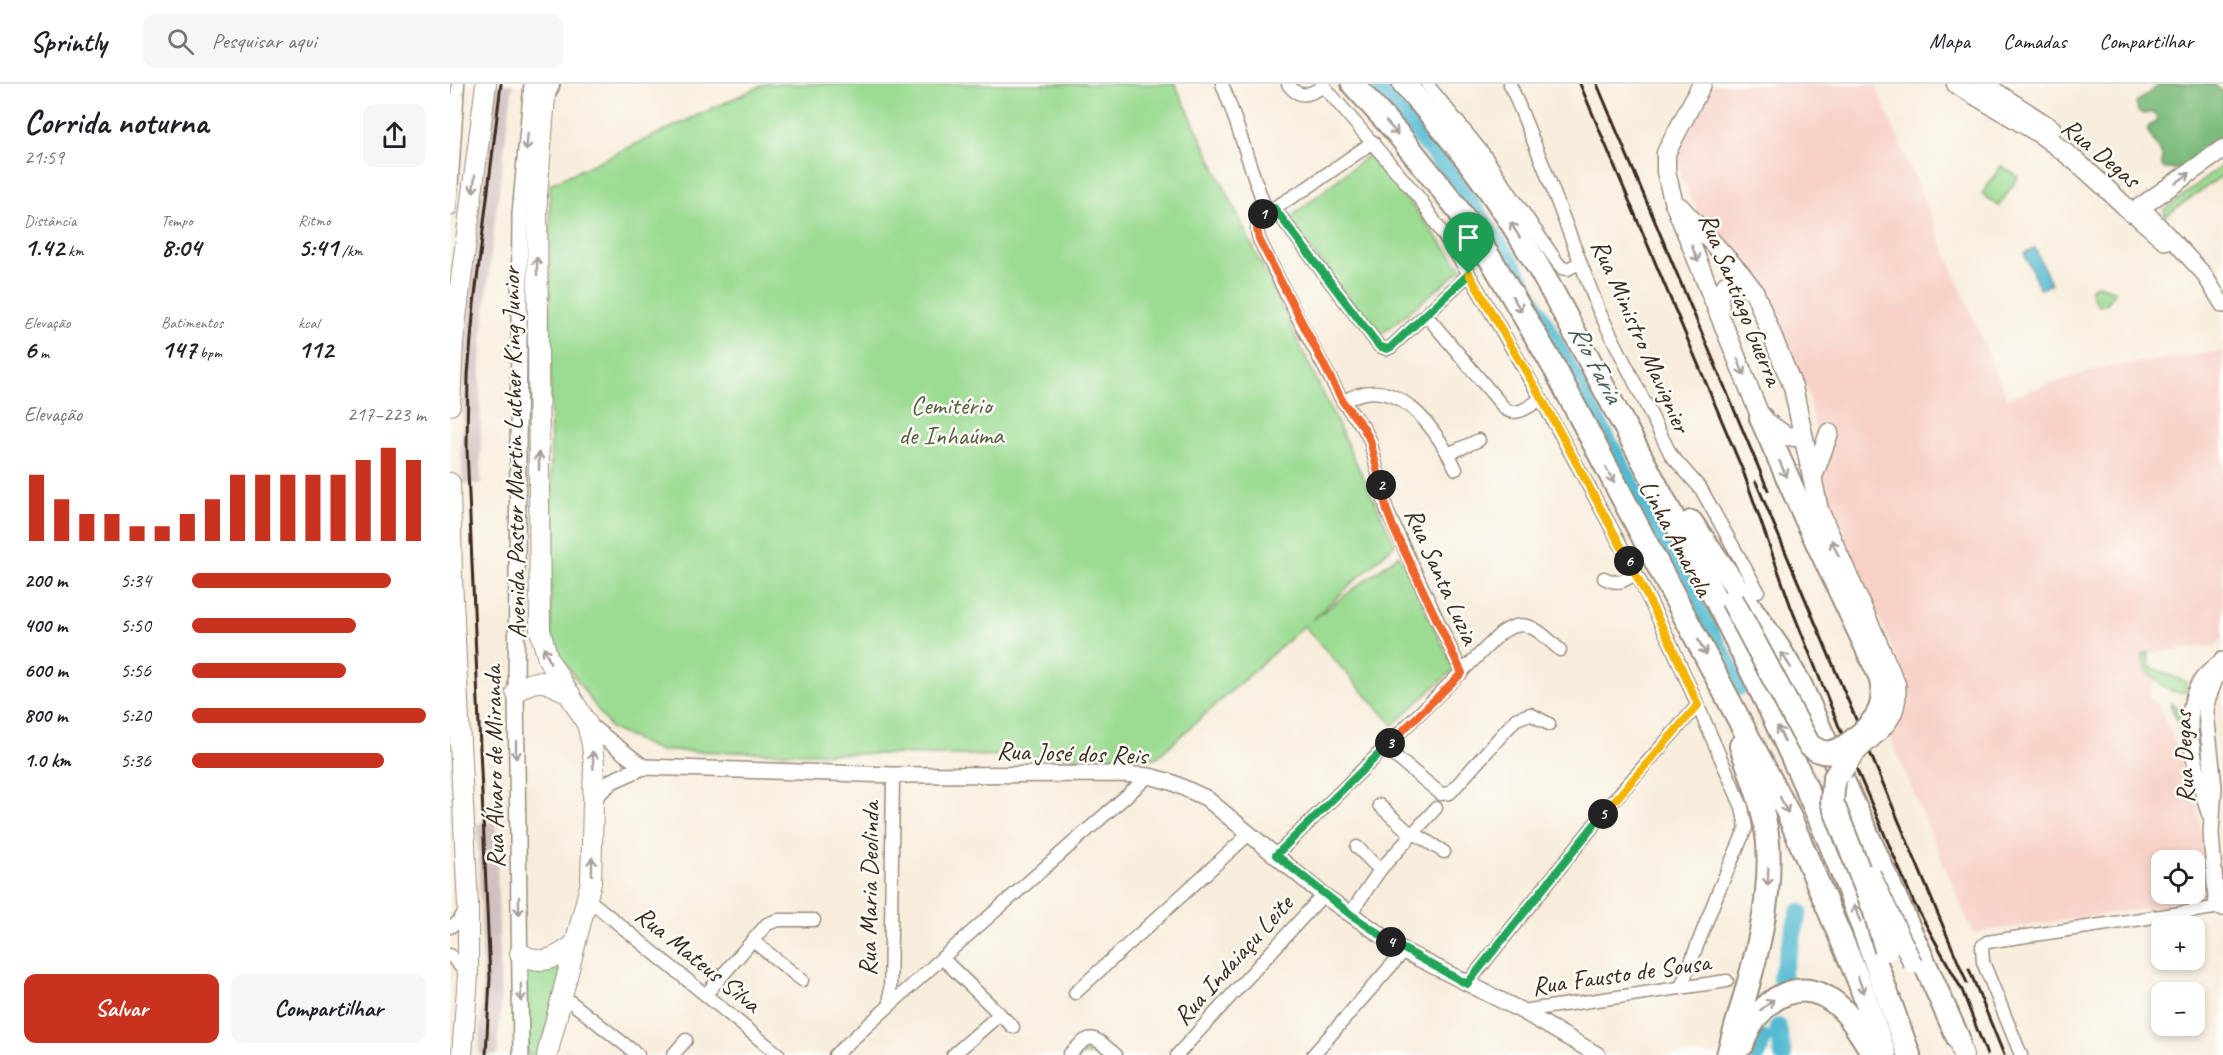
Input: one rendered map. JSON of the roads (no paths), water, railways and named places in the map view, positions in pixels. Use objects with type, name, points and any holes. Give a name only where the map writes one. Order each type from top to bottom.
[{"type":"highway","name":"Linha Amarela","points":[[1353,84],[1432,176],[1460,213],[1495,266],[1555,369],[1756,750],[1797,834],[1860,981],[1900,1052]]},
{"type":"highway","name":"Linha Amarela","points":[[1404,84],[1467,159],[1498,203],[1534,261],[1670,510],[1767,703],[1830,844],[1869,944],[1900,1052]]},
{"type":"highway","points":[[1586,354],[1620,399],[1691,522],[1809,745],[1816,750],[1832,752],[1850,743],[1875,718],[1880,708],[1883,688],[1812,514],[1761,418]]},
{"type":"highway","points":[[1691,522],[1778,647],[1800,684],[1960,1046]]},
{"type":"highway","points":[[1718,679],[1763,814],[1768,869],[1767,900],[1752,967],[1728,1055]]},
{"type":"highway","points":[[1847,763],[1834,779],[1832,802],[1874,909],[1886,950],[1900,1052]]},
{"type":"highway","points":[[1740,1055],[1746,1033],[1759,1011],[1777,997],[1801,990],[1826,997],[1842,1009],[1874,1055]]},
{"type":"main road","name":"Avenida Pastor Martin Luther King Junior","points":[[450,405],[453,342],[486,84]]},
{"type":"main road","name":"Rua Santiago Guerra","points":[[1702,84],[1666,153],[1666,172],[1673,200],[1761,418]]},
{"type":"main road","name":"Rua Degas","points":[[1956,84],[2040,134],[2101,200],[2115,208],[2137,210]]},
{"type":"main road","name":"Rua Degas","points":[[1983,84],[2037,118],[2101,168],[2137,210]]},
{"type":"main road","name":"Avenida Pastor Martin Luther King Junior","points":[[543,85],[537,196],[540,630],[548,659],[587,724],[594,764],[591,882],[547,1055]]},
{"type":"main road","points":[[2137,210],[2223,149]]},
{"type":"main road","name":"Rua Santiago Guerra","points":[[1673,200],[1754,291],[1793,387],[1812,482],[1812,514],[1896,684],[1896,706],[1887,723],[1847,763]]},
{"type":"main road","points":[[1720,316],[1719,296],[1727,284],[1739,284],[1754,291]]},
{"type":"main road","points":[[1761,418],[1786,436],[1804,438]]},
{"type":"main road","points":[[1812,482],[1829,433]]},
{"type":"main road","points":[[450,483],[451,577],[468,906],[468,975],[458,1051]]},
{"type":"main road","points":[[516,692],[525,684],[542,681],[570,694]]},
{"type":"main road","points":[[1847,763],[1842,773],[1840,787],[1844,810],[1896,930],[1960,1046]]},
{"type":"main road","points":[[520,953],[529,959],[551,959],[576,944]]},
{"type":"street","points":[[450,209],[458,84]]},
{"type":"street","points":[[1222,84],[1236,118],[1252,174],[1271,210],[1379,346],[1387,349],[1391,347],[1469,274]]},
{"type":"street","points":[[1287,84],[1297,94],[1305,95],[1323,85],[1420,199],[1469,274],[1542,399],[1636,573],[1698,705],[1742,807],[1746,818],[1746,828],[1681,987]]},
{"type":"street","points":[[1427,84],[1483,153],[1562,268],[1568,269],[1579,263]]},
{"type":"street","name":"Rua Ministro Mavignier","points":[[1510,84],[1599,311],[1671,455],[1701,489],[1758,591]]},
{"type":"street","name":"Rua Álvaro de Miranda","points":[[521,1055],[516,692],[520,214],[543,85]]},
{"type":"street","points":[[1271,210],[1373,142]]},
{"type":"street","name":"Rua Santa Luzia","points":[[1271,210],[1259,217],[1257,222],[1259,239],[1343,402],[1363,427],[1370,440],[1387,511],[1462,673]]},
{"type":"street","name":"Rua Degas","points":[[2137,210],[2203,273],[2223,305]]},
{"type":"street","points":[[1426,315],[1505,409],[1517,413],[1542,399]]},
{"type":"street","points":[[1343,402],[1360,394],[1372,393],[1386,393],[1398,399],[1425,419],[1456,469]]},
{"type":"street","points":[[1448,454],[1479,440]]},
{"type":"street","points":[[1604,578],[1614,583],[1636,573]]},
{"type":"street","points":[[1276,855],[1510,626],[1527,626],[1540,632],[1560,650]]},
{"type":"street","name":"Rua Degas","points":[[2211,819],[2197,774],[2192,738],[2192,714],[2199,685],[2222,659]]},
{"type":"street","name":"Rua Degas","points":[[2221,900],[2213,852],[2211,819],[2214,802],[2213,778],[2206,707],[2222,659]]},
{"type":"street","points":[[1467,984],[1614,800],[1698,705]]},
{"type":"street","points":[[1385,748],[1441,794],[1445,794],[1450,793],[1516,719],[1530,714],[1549,724]]},
{"type":"street","points":[[2192,714],[2200,724],[2206,765],[2213,778]]},
{"type":"street","points":[[587,724],[643,766]]},
{"type":"street","name":"Rua José dos Reis","points":[[593,798],[612,781],[643,766],[893,775],[1092,773],[1149,776],[1188,789],[1206,798],[1323,895],[1404,951],[1522,1011],[1598,1055]]},
{"type":"street","name":"Rua Maria Deolinda","points":[[890,1004],[893,775]]},
{"type":"street","points":[[835,1055],[1149,776]]},
{"type":"street","points":[[1379,805],[1413,834],[1444,852]]},
{"type":"street","points":[[1350,914],[1380,870],[1436,808]]},
{"type":"street","points":[[1075,993],[1249,834]]},
{"type":"street","points":[[1357,847],[1380,870]]},
{"type":"street","name":"Rua Degas","points":[[2213,852],[2223,873]]},
{"type":"street","name":"Rua Indaiaçu Leite","points":[[1177,1055],[1323,895]]},
{"type":"street","name":"Rua Mateus Silva","points":[[588,899],[779,1055]]},
{"type":"street","points":[[2021,1055],[1983,962],[1982,946],[1993,940],[2221,900]]},
{"type":"street","points":[[450,927],[457,922],[468,906]]},
{"type":"street","points":[[706,994],[772,921],[814,920]]},
{"type":"street","points":[[753,941],[802,980]]},
{"type":"street","points":[[1313,1055],[1404,951]]},
{"type":"street","points":[[450,955],[468,975]]},
{"type":"street","points":[[942,958],[1012,1026]]},
{"type":"street","name":"Rua Fausto de Sousa","points":[[1522,1011],[1727,981]]},
{"type":"street","points":[[562,995],[638,1055]]},
{"type":"street","points":[[953,1055],[1000,1014]]},
{"type":"street","points":[[1070,1055],[1084,1040],[1089,1038],[1100,1041],[1116,1055]]},
{"type":"street","points":[[673,1055],[686,1040]]},
{"type":"water","points":[[2035,248],[2051,284],[2040,289],[2024,253]]},
{"type":"waterway","name":"Rio Faria","points":[[1375,84],[1458,184],[1516,270],[1740,687]]},
{"type":"waterway","name":"Rio Faria","points":[[1781,978],[1799,912]]},
{"type":"waterway","name":"Rio Faria","points":[[1778,1027],[1783,1055]]},
{"type":"waterway","points":[[1757,1055],[1763,1039]]},
{"type":"railway","points":[[486,1055],[490,978],[467,448],[468,375],[474,304],[501,84]]},
{"type":"railway","points":[[1580,84],[1743,471],[1791,607],[1850,754],[1914,903],[1962,990],[1987,1055]]},
{"type":"railway","points":[[1597,84],[1768,490]]},
{"type":"railway","points":[[1756,482],[1967,983]]},
{"type":"railway","points":[[1969,969],[2004,1055]]},
{"type":"park label","name":"Cemitério de Inhaúma","points":[[951,420]]}]
